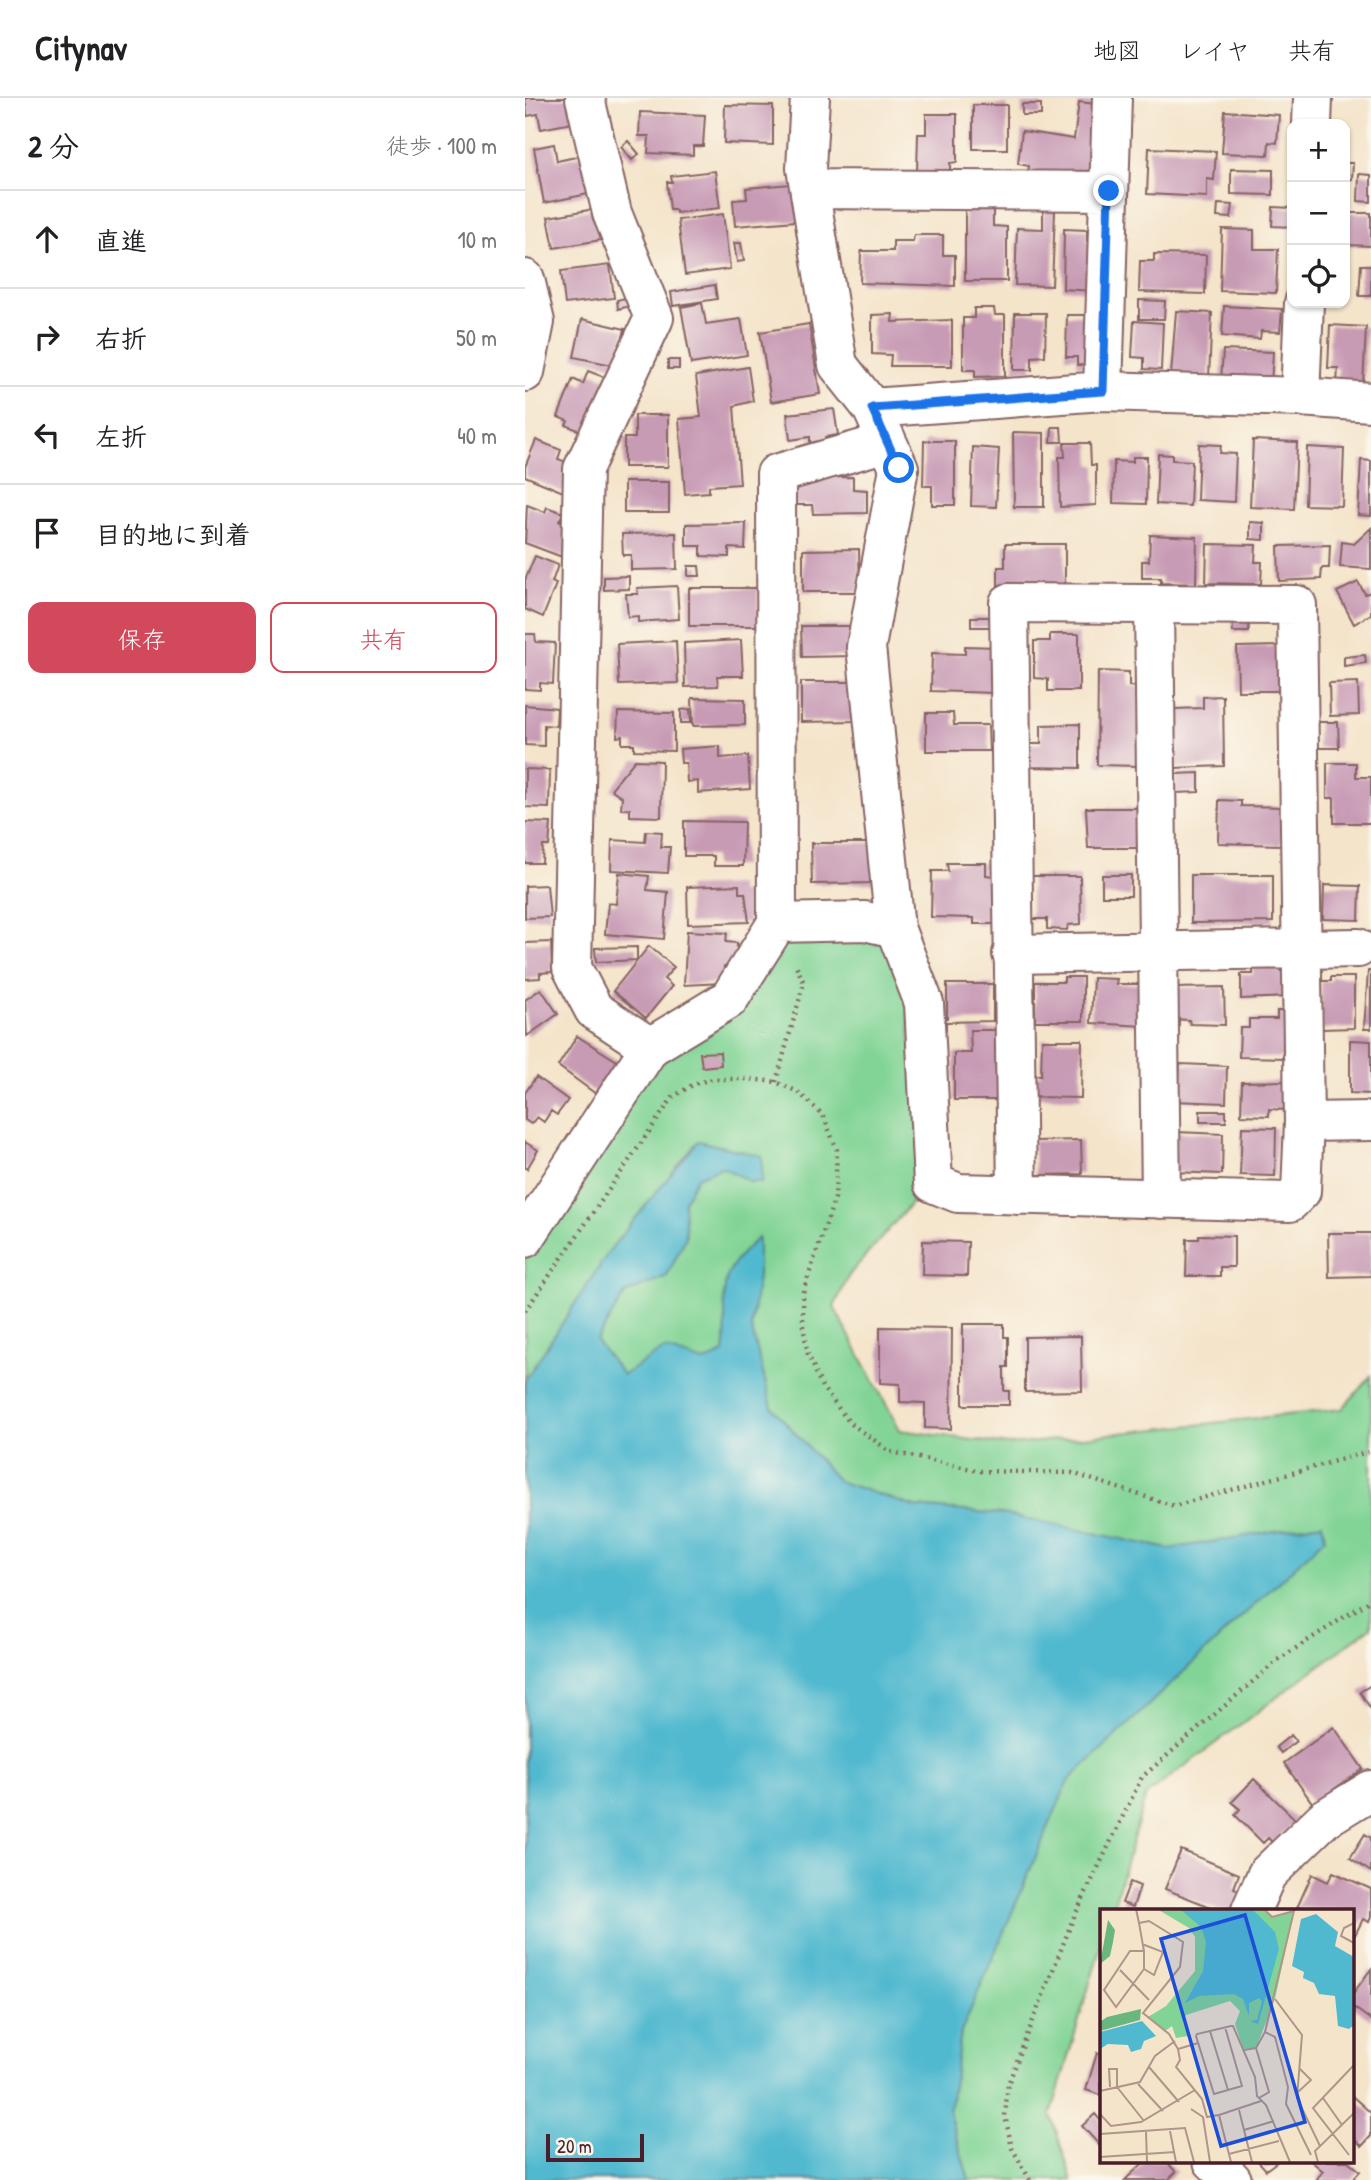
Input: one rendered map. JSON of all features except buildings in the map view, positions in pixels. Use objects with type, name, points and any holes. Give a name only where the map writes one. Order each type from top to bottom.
[{"type":"street","points":[[585,98],[612,213],[654,318],[583,469],[572,968],[594,1010],[650,1047]]},
{"type":"street","points":[[810,98],[806,168],[838,365],[880,425],[899,468],[866,647],[895,928],[924,1003],[933,1183],[958,1193],[1017,1195],[1161,1199],[1290,1202],[1301,1192],[1304,1122],[1297,605],[1009,603],[1017,1195]]},
{"type":"street","points":[[1103,391],[1112,98]]},
{"type":"street","points":[[1312,119],[1313,98]]},
{"type":"street","points":[[810,189],[1109,191]]},
{"type":"street","points":[[525,279],[535,322],[525,372]]},
{"type":"street","points":[[1300,397],[1304,308]]},
{"type":"street","points":[[525,1238],[650,1047],[729,999],[777,923],[776,474],[880,425],[1103,391],[1371,402]]},
{"type":"street","points":[[1154,604],[1161,1199]]},
{"type":"street","points":[[777,923],[865,921],[895,928]]},
{"type":"street","points":[[1012,954],[1358,948]]},
{"type":"street","points":[[1304,1122],[1371,1121]]},
{"type":"street","points":[[1251,1909],[1267,1874],[1324,1819],[1371,1790]]},
{"type":"street","points":[[1214,2162],[1233,2180]]},
{"type":"path","points":[[776,1082],[804,983],[777,923]]},
{"type":"path","points":[[525,1311],[673,1097],[694,1084],[713,1079],[776,1082],[798,1091],[823,1115],[837,1150],[835,1198],[803,1292],[803,1326],[808,1354],[822,1387],[850,1423],[891,1452],[981,1471],[1072,1473],[1174,1506],[1371,1451]]},
{"type":"path","points":[[1030,2180],[1012,2148],[1005,2116],[1008,2084],[1073,1919],[1142,1777],[1279,1659],[1371,1600]]},
{"type":"green space","points":[[777,923],[902,946],[919,1134],[915,1199],[849,1275],[834,1307],[900,1430],[1009,1445],[1342,1409],[1371,1376],[1371,1627],[1146,1795],[1112,1909],[1100,1909],[1100,1948],[1051,2115],[1072,2180],[525,2180],[525,1238],[650,1047],[729,999]]},
{"type":"water","points":[[698,1141],[762,1156],[762,1182],[751,1182],[722,1167],[697,1177],[684,1202],[686,1237],[667,1276],[625,1294],[596,1341],[623,1375],[664,1349],[704,1362],[724,1353],[727,1279],[732,1267],[758,1238],[758,1277],[751,1327],[772,1407],[838,1481],[915,1507],[1003,1514],[1169,1549],[1322,1523],[1325,1538],[1068,1781],[961,2032],[949,2113],[969,2180],[525,2180],[525,1380],[612,1247]]},
{"type":"route","points":[[899,468],[872,408],[1103,391],[1109,191]]}]
